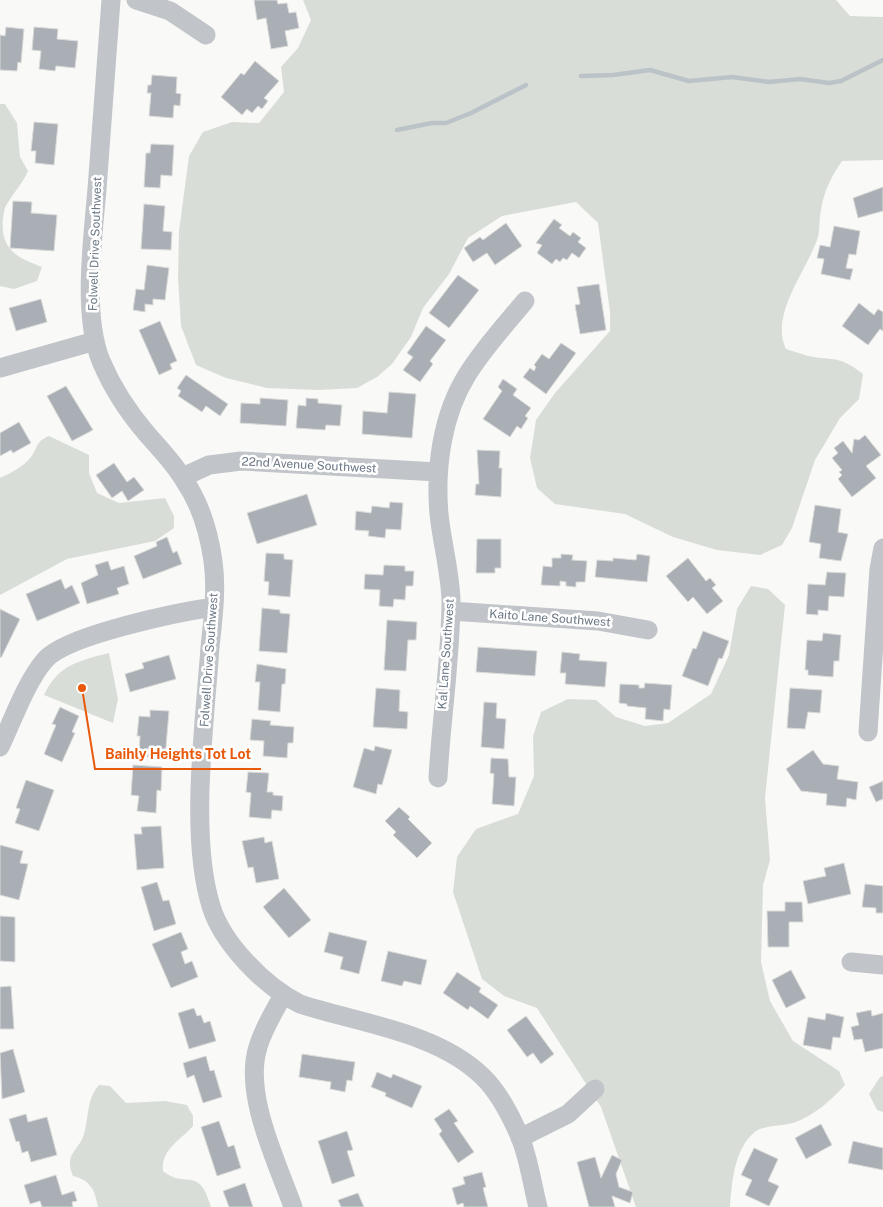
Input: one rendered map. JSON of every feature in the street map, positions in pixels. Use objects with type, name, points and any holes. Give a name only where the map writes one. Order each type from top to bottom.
[{"type":"street","name":"Folwell Drive Southwest","points":[[111,0],[92,255],[92,315],[95,341],[100,358],[122,401],[183,477],[192,492],[207,533],[213,561],[214,606],[200,798],[205,875],[210,905],[217,920],[244,959],[283,995],[300,1004],[408,1036],[452,1054],[465,1062],[490,1085],[520,1138],[538,1207]]},
{"type":"street","points":[[136,0],[170,10],[206,35]]},
{"type":"street","name":"Kal Lane Southwest","points":[[438,778],[451,610],[448,572],[439,514],[438,472],[446,426],[457,394],[480,356],[525,301]]},
{"type":"street","points":[[0,368],[95,341]]},
{"type":"street","name":"22nd Avenue Southwest","points":[[183,477],[209,465],[241,461],[438,472]]},
{"type":"street","points":[[868,732],[879,569],[883,548]]},
{"type":"street","points":[[0,747],[27,691],[45,660],[63,646],[117,629],[214,606]]},
{"type":"street","name":"Kaito Lane Southwest","points":[[451,610],[598,620],[648,630]]},
{"type":"street","points":[[852,962],[883,965]]},
{"type":"street","points":[[283,995],[257,1048],[253,1077],[259,1111],[293,1207]]},
{"type":"street","points":[[520,1138],[568,1114],[595,1089]]},
{"type":"shaded area","points":[[303,0],[836,0],[850,16],[883,17],[883,160],[842,161],[838,167],[824,197],[820,213],[818,237],[792,292],[782,322],[782,336],[786,349],[808,356],[842,361],[863,374],[859,399],[840,418],[815,460],[792,528],[782,545],[760,555],[717,550],[673,537],[625,514],[555,504],[537,488],[530,458],[536,420],[555,393],[610,331],[610,312],[598,223],[576,202],[502,216],[468,238],[449,274],[423,308],[411,337],[392,364],[377,377],[357,388],[319,390],[267,388],[226,378],[196,365],[181,326],[178,278],[179,231],[189,156],[203,132],[232,122],[259,123],[284,92],[281,67],[298,48],[311,20]]},
{"type":"shaded area","points":[[0,104],[5,104],[17,123],[20,157],[28,171],[5,207],[3,219],[4,238],[12,251],[18,256],[42,267],[37,281],[14,289],[0,286]]},
{"type":"shaded area","points":[[49,436],[89,455],[89,473],[97,493],[119,503],[165,498],[174,516],[174,528],[155,541],[67,559],[0,595],[0,478],[13,472],[25,463],[31,457],[39,442]]},
{"type":"shaded area","points":[[751,586],[768,589],[785,605],[765,798],[770,860],[763,885],[761,962],[770,1001],[793,1041],[839,1071],[845,1085],[815,1112],[801,1120],[759,1130],[748,1139],[735,1166],[730,1207],[636,1207],[601,1107],[537,1008],[504,996],[482,979],[453,892],[457,857],[476,829],[518,814],[534,776],[533,736],[541,712],[568,699],[596,700],[616,717],[645,726],[668,723],[711,694],[729,655],[737,609]]},
{"type":"shaded area","points":[[109,653],[118,699],[113,723],[44,695],[56,677],[70,666]]},
{"type":"shaded area","points":[[883,1076],[883,1112],[877,1110],[869,1094],[880,1077]]},
{"type":"shaded area","points":[[99,1085],[110,1086],[126,1103],[165,1101],[187,1105],[193,1116],[193,1126],[168,1151],[163,1163],[163,1171],[179,1179],[197,1182],[202,1186],[211,1207],[98,1207],[91,1187],[84,1180],[73,1176],[70,1163],[72,1154],[83,1137],[90,1103]]},
{"type":"building","points":[[254,0],[277,0],[278,4],[287,3],[289,13],[296,12],[299,28],[285,31],[288,46],[271,49],[266,18],[257,20]]},
{"type":"building","points":[[6,27],[24,29],[21,63],[18,62],[17,71],[0,70],[0,35],[5,36]]},
{"type":"building","points":[[34,27],[58,29],[57,39],[78,41],[75,68],[56,66],[55,71],[39,69],[41,51],[32,50]]},
{"type":"building","points":[[255,61],[279,81],[264,98],[268,101],[262,109],[258,106],[252,113],[247,109],[242,115],[221,97],[241,73],[244,75]]},
{"type":"building","points":[[152,75],[177,77],[176,93],[181,94],[180,106],[174,105],[173,118],[149,116],[151,93],[147,93],[148,85],[151,85]]},
{"type":"building","points":[[34,122],[58,124],[54,165],[35,163],[36,151],[31,151]]},
{"type":"building","points":[[151,144],[174,145],[172,176],[161,175],[160,188],[144,187],[146,153],[150,153]]},
{"type":"building","points":[[883,187],[883,211],[858,218],[853,198]]},
{"type":"building","points":[[13,201],[32,202],[31,213],[57,215],[54,251],[10,248]]},
{"type":"building","points":[[144,204],[165,206],[163,231],[172,232],[171,250],[141,249]]},
{"type":"building","points":[[554,219],[562,225],[559,228],[570,236],[573,232],[581,238],[578,242],[586,248],[579,258],[572,253],[567,260],[563,258],[560,262],[556,259],[552,264],[537,253],[542,245],[536,243]]},
{"type":"building","points":[[506,223],[522,246],[495,265],[487,253],[473,262],[464,248],[480,237],[483,240]]},
{"type":"building","points":[[834,226],[860,231],[856,255],[849,254],[846,268],[853,269],[850,280],[821,274],[824,259],[817,258],[820,245],[830,247]]},
{"type":"building","points":[[147,265],[169,268],[165,300],[153,299],[153,305],[145,304],[145,312],[133,310],[136,289],[144,290]]},
{"type":"building","points":[[458,275],[479,290],[449,328],[429,313]]},
{"type":"building","points":[[599,284],[606,330],[580,334],[575,305],[580,304],[577,287]]},
{"type":"building","points":[[41,299],[47,322],[16,331],[9,308]]},
{"type":"building","points":[[859,303],[874,315],[878,309],[883,312],[883,331],[880,329],[868,345],[842,326]]},
{"type":"building","points":[[160,321],[177,361],[170,364],[172,369],[159,375],[139,330]]},
{"type":"building","points":[[426,326],[446,340],[430,361],[433,364],[420,382],[403,370],[413,357],[407,353]]},
{"type":"building","points":[[561,343],[576,353],[546,394],[523,377],[530,368],[534,371],[536,367],[534,365],[542,354],[549,359]]},
{"type":"building","points":[[186,375],[228,404],[220,416],[206,406],[202,412],[178,396],[181,391],[177,388]]},
{"type":"building","points":[[503,379],[517,389],[513,395],[531,408],[525,416],[528,418],[521,429],[517,426],[510,437],[483,419],[502,391],[498,387]]},
{"type":"building","points":[[66,386],[93,430],[72,441],[47,396]]},
{"type":"building","points":[[389,392],[416,394],[412,438],[362,434],[363,411],[387,413]]},
{"type":"building","points":[[260,398],[288,400],[286,426],[240,423],[241,403],[260,404]]},
{"type":"building","points":[[306,398],[318,399],[318,403],[342,405],[340,426],[326,425],[325,430],[296,428],[298,405],[306,406]]},
{"type":"building","points":[[19,422],[31,443],[13,453],[11,450],[0,456],[0,433]]},
{"type":"building","points":[[865,435],[881,455],[866,466],[876,478],[852,497],[838,479],[842,475],[839,472],[842,470],[832,458],[838,453],[834,448],[843,441],[852,453],[854,439],[859,440]]},
{"type":"building","points":[[477,450],[500,451],[499,468],[502,468],[501,497],[475,495],[476,484],[479,484]]},
{"type":"building","points":[[114,463],[127,482],[134,477],[144,490],[128,501],[122,491],[112,498],[96,475]]},
{"type":"building","points":[[307,494],[317,525],[257,544],[247,513]]},
{"type":"building","points":[[390,502],[403,503],[401,530],[386,529],[385,538],[368,536],[369,531],[355,530],[356,511],[371,513],[372,506],[389,508]]},
{"type":"building","points":[[815,505],[841,509],[838,532],[848,534],[841,561],[819,558],[821,544],[809,542]]},
{"type":"building","points":[[167,537],[173,553],[177,551],[182,564],[143,579],[134,556],[157,546],[156,542]]},
{"type":"building","points":[[477,539],[501,539],[501,568],[495,568],[495,573],[476,573]]},
{"type":"building","points":[[266,553],[284,554],[284,559],[293,560],[290,597],[268,595],[269,582],[264,581]]},
{"type":"building","points":[[561,554],[573,555],[572,560],[587,561],[585,582],[576,582],[576,587],[566,586],[566,582],[560,581],[560,586],[541,585],[543,566],[552,567],[552,558],[561,558]]},
{"type":"building","points":[[637,554],[650,556],[647,582],[595,577],[597,560],[613,561],[613,558],[636,560]]},
{"type":"building","points":[[688,558],[706,581],[710,578],[716,585],[712,588],[723,601],[707,614],[693,597],[688,602],[666,576]]},
{"type":"building","points":[[108,561],[111,570],[124,566],[129,584],[117,588],[119,594],[87,604],[81,583],[98,575],[95,565]]},
{"type":"building","points":[[384,565],[405,566],[405,571],[414,571],[413,586],[406,586],[405,600],[394,599],[393,607],[379,606],[380,590],[364,589],[365,574],[383,575]]},
{"type":"building","points":[[827,572],[846,573],[844,597],[829,596],[828,611],[818,610],[818,615],[806,614],[808,584],[825,585]]},
{"type":"building","points":[[61,579],[65,589],[72,585],[80,603],[37,621],[26,594]]},
{"type":"building","points":[[262,608],[280,610],[280,613],[290,614],[287,653],[259,651]]},
{"type":"building","points":[[0,609],[20,619],[1,658],[0,657]]},
{"type":"building","points":[[387,620],[417,622],[416,640],[408,640],[406,671],[384,670]]},
{"type":"building","points":[[703,631],[729,641],[722,659],[719,658],[708,686],[682,676],[693,648],[696,649]]},
{"type":"building","points":[[823,633],[841,635],[839,661],[834,661],[833,677],[808,675],[808,670],[805,670],[807,640],[822,641]]},
{"type":"building","points":[[478,647],[537,651],[535,676],[476,672]]},
{"type":"building","points":[[562,652],[580,654],[579,660],[607,662],[605,687],[565,684],[566,673],[560,673]]},
{"type":"building","points":[[169,655],[176,679],[130,692],[125,674],[144,668],[142,663]]},
{"type":"building","points":[[257,664],[286,669],[285,684],[282,684],[280,712],[258,710],[260,682],[255,682]]},
{"type":"building","points":[[645,683],[672,685],[670,710],[664,709],[663,721],[645,719],[646,708],[619,703],[620,684],[639,685],[639,688],[644,688]]},
{"type":"building","points":[[376,688],[400,690],[399,711],[408,712],[407,729],[373,727]]},
{"type":"building","points":[[790,688],[822,690],[820,713],[808,712],[805,729],[787,728]]},
{"type":"building","points":[[484,702],[497,703],[496,718],[506,719],[504,749],[481,747]]},
{"type":"building","points":[[60,707],[79,716],[72,732],[75,733],[62,762],[44,754],[56,725],[52,724]]},
{"type":"building","points":[[150,710],[169,711],[165,759],[139,756],[140,736],[137,736],[139,716],[150,717]]},
{"type":"building","points":[[252,719],[271,721],[270,725],[294,727],[293,743],[288,743],[287,758],[263,756],[264,741],[250,740]]},
{"type":"building","points":[[375,746],[392,750],[382,785],[378,784],[376,794],[353,787],[364,748],[374,751]]},
{"type":"building","points":[[813,750],[823,764],[839,766],[837,779],[858,782],[856,800],[847,798],[846,807],[826,805],[827,794],[801,791],[786,769]]},
{"type":"building","points":[[491,758],[508,759],[509,777],[516,777],[514,806],[492,804],[494,774],[490,773]]},
{"type":"building","points":[[133,765],[162,767],[161,791],[157,790],[156,813],[137,811],[139,796],[131,795]]},
{"type":"building","points":[[248,772],[269,773],[267,792],[283,796],[282,811],[272,810],[271,819],[249,817],[251,793],[246,792]]},
{"type":"building","points":[[26,780],[54,790],[39,831],[15,823],[20,809],[16,808]]},
{"type":"building","points":[[883,781],[883,799],[876,802],[869,787]]},
{"type":"building","points":[[399,807],[432,843],[417,858],[393,835],[396,832],[385,821]]},
{"type":"building","points":[[161,826],[164,868],[137,870],[134,834],[142,834],[141,827]]},
{"type":"building","points":[[264,837],[265,843],[272,841],[279,879],[256,883],[253,867],[248,868],[242,841]]},
{"type":"building","points":[[0,845],[23,851],[20,863],[28,864],[19,900],[0,895]]},
{"type":"building","points":[[844,863],[851,894],[808,904],[803,881],[826,876],[824,868]]},
{"type":"building","points":[[157,882],[163,901],[169,900],[176,924],[154,931],[141,887]]},
{"type":"building","points":[[865,884],[883,886],[883,913],[876,913],[876,908],[862,907]]},
{"type":"building","points":[[284,888],[311,920],[289,938],[263,907]]},
{"type":"building","points":[[785,902],[802,902],[803,922],[789,922],[789,947],[768,947],[767,911],[785,911]]},
{"type":"building","points":[[0,916],[15,917],[15,962],[0,961]]},
{"type":"building","points":[[181,932],[188,949],[181,952],[185,964],[192,961],[198,977],[171,988],[152,944]]},
{"type":"building","points":[[329,932],[367,941],[359,974],[340,969],[343,957],[324,952]]},
{"type":"building","points":[[388,951],[427,960],[421,985],[404,981],[402,986],[381,981]]},
{"type":"building","points":[[791,970],[806,998],[786,1008],[772,980]]},
{"type":"building","points":[[457,972],[481,988],[479,992],[498,1005],[488,1019],[470,1006],[468,1010],[443,993]]},
{"type":"building","points":[[11,986],[14,1029],[0,1029],[0,987]]},
{"type":"building","points":[[194,1008],[197,1016],[201,1015],[204,1023],[210,1021],[216,1041],[189,1049],[178,1013]]},
{"type":"building","points":[[871,1010],[872,1016],[883,1013],[883,1048],[865,1052],[862,1039],[854,1040],[851,1027],[859,1025],[856,1013]]},
{"type":"building","points":[[826,1013],[844,1017],[840,1038],[833,1037],[831,1050],[803,1045],[808,1017],[825,1020]]},
{"type":"building","points":[[526,1016],[554,1054],[541,1064],[533,1053],[527,1057],[507,1030]]},
{"type":"building","points":[[13,1049],[25,1092],[2,1099],[0,1053]]},
{"type":"building","points":[[302,1054],[355,1062],[352,1081],[347,1080],[345,1092],[330,1089],[331,1082],[299,1077]]},
{"type":"building","points":[[206,1056],[210,1071],[214,1070],[222,1097],[203,1103],[194,1075],[187,1078],[183,1063]]},
{"type":"building","points":[[377,1072],[391,1078],[393,1074],[422,1086],[412,1108],[385,1096],[386,1093],[371,1087]]},
{"type":"building","points":[[449,1109],[458,1121],[454,1123],[474,1152],[458,1163],[439,1134],[442,1131],[434,1119]]},
{"type":"building","points":[[26,1114],[28,1122],[47,1117],[57,1155],[31,1162],[28,1151],[22,1153],[19,1141],[16,1142],[9,1119]]},
{"type":"building","points":[[219,1121],[228,1147],[234,1145],[241,1168],[217,1176],[201,1127]]},
{"type":"building","points":[[821,1124],[832,1145],[806,1159],[795,1138]]},
{"type":"building","points":[[347,1131],[353,1150],[347,1151],[355,1176],[332,1184],[318,1141]]},
{"type":"building","points":[[853,1141],[883,1148],[883,1170],[848,1163]]},
{"type":"building","points":[[754,1148],[778,1159],[768,1181],[779,1186],[769,1206],[745,1195],[752,1180],[741,1175]]},
{"type":"building","points":[[612,1155],[622,1160],[616,1174],[619,1187],[633,1192],[630,1203],[612,1196],[615,1207],[589,1207],[577,1162],[595,1157],[601,1178]]},
{"type":"building","points":[[482,1172],[486,1187],[483,1188],[488,1207],[464,1207],[463,1203],[457,1205],[452,1188],[465,1184],[463,1177]]},
{"type":"building","points":[[56,1175],[62,1195],[74,1191],[77,1201],[72,1202],[73,1207],[42,1207],[40,1201],[30,1204],[24,1185]]},
{"type":"building","points":[[245,1183],[253,1207],[229,1207],[223,1191]]},
{"type":"building","points":[[358,1193],[364,1207],[341,1207],[338,1200]]},
{"type":"waterway","points":[[581,76],[613,75],[650,70],[689,81],[732,77],[769,82],[800,79],[829,83],[841,81],[883,60]]},
{"type":"waterway","points":[[397,130],[432,123],[446,123],[471,113],[526,85]]},
{"type":"place","name":"Baihly Heights Tot Lot","points":[[82,688]]}]
